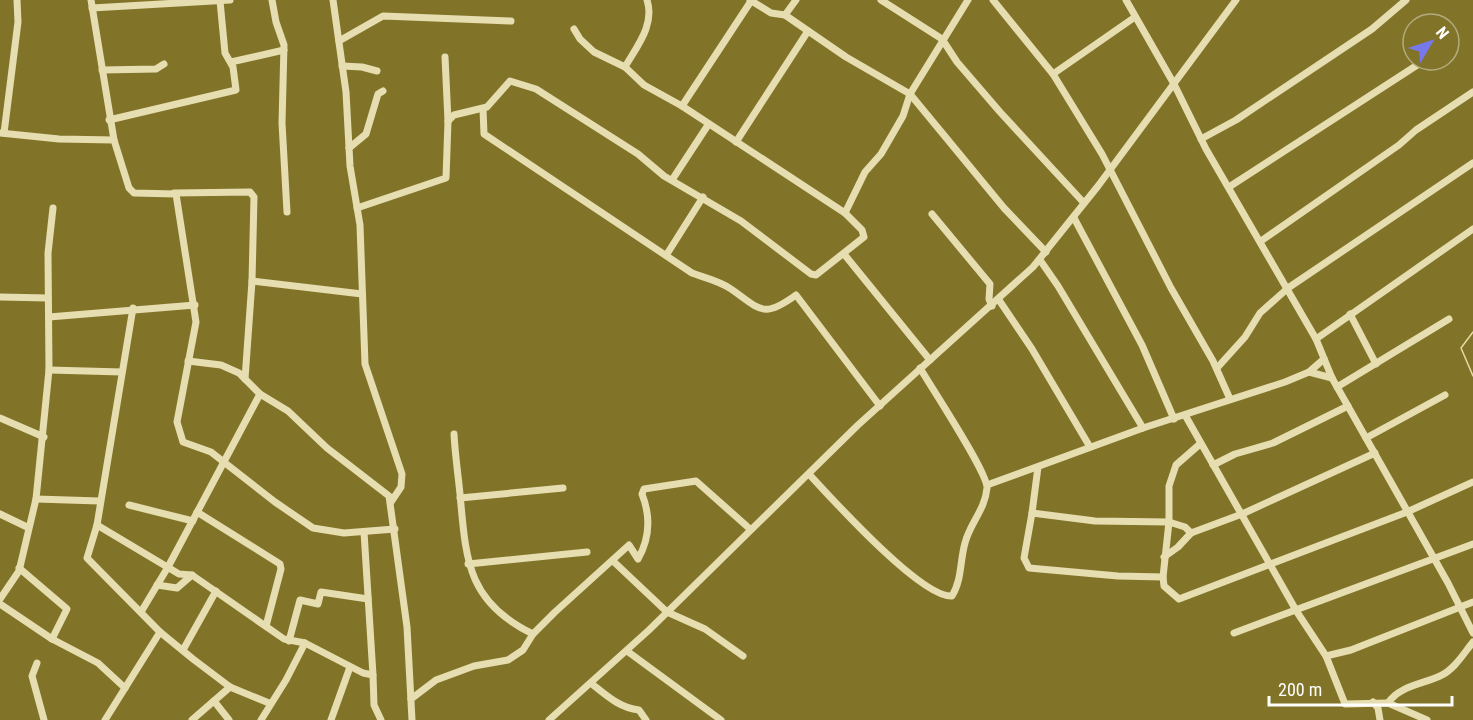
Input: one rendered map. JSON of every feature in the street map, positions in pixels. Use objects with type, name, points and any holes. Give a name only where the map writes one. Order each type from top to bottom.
[{"type":"street","points":[[17,0],[18,22],[2,133],[114,140]]},
{"type":"street","points":[[109,120],[236,90],[231,62],[225,53],[220,0]]},
{"type":"street","points":[[230,0],[91,4],[109,120],[129,188],[134,192],[250,192],[254,197],[252,281],[245,379]]},
{"type":"street","points":[[272,0],[284,50],[282,123],[287,212]]},
{"type":"street","points":[[333,0],[357,208],[366,364],[402,474],[401,487],[391,502]]},
{"type":"street","points":[[625,67],[648,27],[650,10],[647,0]]},
{"type":"street","points":[[785,15],[796,0]]},
{"type":"street","points":[[881,0],[942,39],[957,62],[1000,112],[1084,203]]},
{"type":"street","points":[[845,213],[865,172],[881,154],[903,116],[910,94],[968,0]]},
{"type":"street","points":[[993,0],[1053,74],[1110,169],[1171,288],[1217,368],[1230,399]]},
{"type":"street","points":[[1125,0],[1174,84],[1201,139],[1288,288],[1316,339],[1332,378],[1473,633]]},
{"type":"street","points":[[549,720],[627,651],[750,529],[920,368],[999,300],[1040,260],[1074,218],[1236,0]]},
{"type":"street","points":[[1201,139],[1236,120],[1372,29],[1406,0]]},
{"type":"street","points":[[682,106],[750,1],[771,13],[785,15],[910,94],[1004,208],[1046,252]]},
{"type":"street","points":[[339,41],[383,16],[511,21]]},
{"type":"street","points":[[1053,74],[1135,17]]},
{"type":"street","points":[[448,121],[454,115],[483,110],[493,103],[504,85],[515,81],[536,89],[576,117],[595,126],[672,180],[741,220],[811,274],[816,275],[844,254],[864,234],[845,213],[682,106],[644,85],[625,67],[594,52],[580,39],[574,29]]},
{"type":"street","points":[[735,142],[808,31]]},
{"type":"street","points":[[231,62],[284,50]]},
{"type":"street","points":[[357,208],[446,178],[448,121],[446,57]]},
{"type":"street","points":[[102,70],[156,69],[164,64]]},
{"type":"street","points":[[342,66],[362,67],[377,71]]},
{"type":"street","points":[[1229,187],[1406,72]]},
{"type":"street","points":[[349,148],[366,134],[378,94],[383,91]]},
{"type":"street","points":[[1261,241],[1399,145],[1416,129],[1473,92]]},
{"type":"street","points":[[483,110],[484,134],[667,254],[692,273],[733,290],[751,305],[772,310],[796,296],[880,406]]},
{"type":"street","points":[[672,180],[708,125]]},
{"type":"street","points":[[1217,368],[1245,338],[1260,313],[1288,288],[1473,163]]},
{"type":"street","points":[[174,193],[178,197],[196,322],[177,422],[183,442],[211,452],[225,461],[274,502],[313,528],[344,533],[395,529]]},
{"type":"street","points":[[667,254],[702,197]]},
{"type":"street","points":[[52,208],[48,254],[49,370],[36,499],[27,527],[19,568],[0,602],[52,639],[98,663],[125,688]]},
{"type":"street","points":[[932,214],[990,284],[988,299],[992,306]]},
{"type":"street","points":[[1074,218],[1142,345],[1174,418]]},
{"type":"street","points":[[1316,339],[1473,229]]},
{"type":"street","points":[[844,254],[930,360]]},
{"type":"street","points":[[1040,260],[1143,428]]},
{"type":"street","points":[[252,281],[362,294]]},
{"type":"street","points":[[0,297],[48,298]]},
{"type":"street","points":[[999,300],[1032,348],[1090,447]]},
{"type":"street","points":[[49,317],[133,308],[195,305]]},
{"type":"street","points":[[133,308],[99,501],[97,525],[87,558],[160,632],[230,687],[269,703]]},
{"type":"street","points":[[1350,314],[1376,364]]},
{"type":"street","points":[[1337,387],[1449,320]]},
{"type":"street","points":[[987,485],[1143,428],[1309,372],[1324,359]]},
{"type":"street","points":[[189,361],[232,369],[260,394],[288,411],[327,448],[384,490],[391,502],[395,529],[410,657],[412,720]]},
{"type":"street","points":[[808,474],[872,540],[920,583],[945,596],[952,596],[956,589],[966,539],[983,507],[987,485],[967,445],[920,368]]},
{"type":"street","points":[[49,370],[122,372]]},
{"type":"street","points":[[1309,372],[1332,378]]},
{"type":"street","points":[[141,612],[168,567],[260,394]]},
{"type":"street","points":[[1366,438],[1445,395]]},
{"type":"street","points":[[1213,465],[1235,454],[1273,443],[1348,406]]},
{"type":"street","points":[[1185,415],[1297,612],[1326,656],[1345,704],[1388,703],[1427,720]]},
{"type":"street","points":[[0,418],[44,437]]},
{"type":"street","points":[[454,434],[468,564],[482,594],[510,622],[533,634]]},
{"type":"street","points":[[1200,444],[1176,465],[1170,475],[1169,522],[1163,577],[1164,586],[1179,599],[1407,512],[1473,482]]},
{"type":"street","points":[[1164,557],[1178,548],[1191,533],[1242,514],[1375,453]]},
{"type":"street","points":[[1038,467],[1024,558],[1029,568],[1118,576],[1163,577]]},
{"type":"street","points":[[411,699],[436,680],[474,666],[508,660],[523,651],[533,634],[629,545],[638,559],[648,542],[648,508],[642,494],[644,489],[696,481],[750,529]]},
{"type":"street","points":[[460,498],[563,488]]},
{"type":"street","points":[[36,499],[99,501]]},
{"type":"street","points":[[129,505],[193,521]]},
{"type":"street","points":[[197,513],[280,564],[281,569],[266,626]]},
{"type":"street","points":[[1032,513],[1095,520],[1169,522],[1185,527],[1191,533]]},
{"type":"street","points":[[0,514],[27,527]]},
{"type":"street","points":[[97,525],[179,574],[192,575],[289,641],[305,643],[350,667],[373,675]]},
{"type":"street","points":[[364,532],[374,705],[381,720]]},
{"type":"street","points":[[1234,633],[1434,561],[1473,544]]},
{"type":"street","points":[[468,564],[587,552]]},
{"type":"street","points":[[613,561],[667,612],[705,629],[743,656]]},
{"type":"street","points":[[19,568],[67,609],[52,639]]},
{"type":"street","points":[[157,585],[177,588],[192,575]]},
{"type":"street","points":[[183,650],[216,591]]},
{"type":"street","points":[[289,641],[300,600],[318,604],[321,592],[368,598]]},
{"type":"street","points":[[1326,656],[1351,650],[1473,603]]},
{"type":"street","points":[[105,720],[160,632]]},
{"type":"street","points":[[1388,703],[1398,692],[1440,676],[1459,660],[1473,642]]},
{"type":"street","points":[[261,720],[269,703],[286,680],[305,643]]},
{"type":"street","points":[[627,651],[721,720]]},
{"type":"street","points":[[37,663],[32,676],[44,720]]},
{"type":"street","points":[[331,720],[350,667]]},
{"type":"street","points":[[592,684],[628,710],[639,710],[646,720]]},
{"type":"street","points":[[192,720],[230,687]]},
{"type":"street","points":[[214,701],[229,720]]},
{"type":"street","points":[[1373,702],[1378,708],[1380,720]]},
{"type":"waterway","points":[[1473,332],[1461,348],[1473,376]]}]
